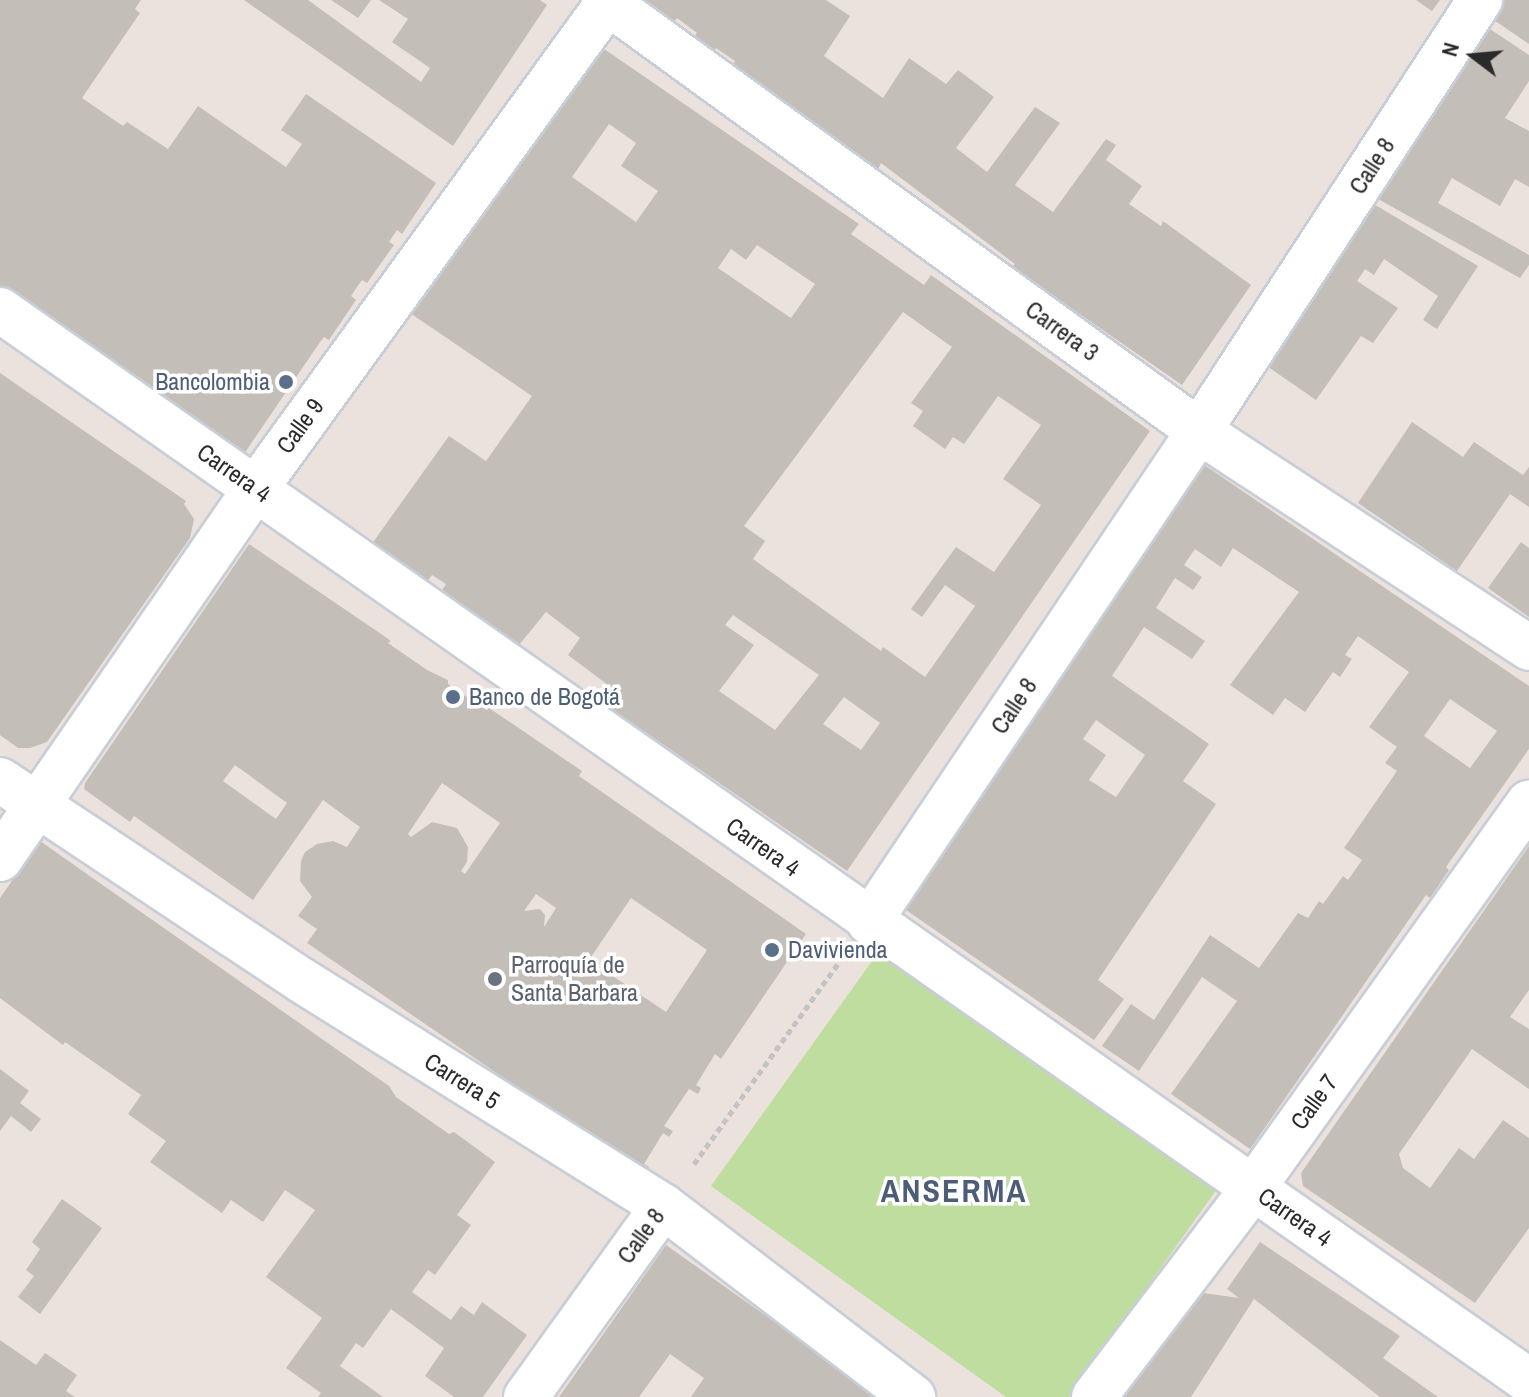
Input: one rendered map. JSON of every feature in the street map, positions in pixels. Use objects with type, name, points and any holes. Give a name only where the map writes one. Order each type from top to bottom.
[{"type":"street","name":"Calle 8","points":[[869,922],[1199,431],[1480,0]]},
{"type":"street","name":"Carrera 3","points":[[608,1],[1199,431],[1529,648]]},
{"type":"street","name":"Calle 9","points":[[0,859],[256,488],[608,1]]},
{"type":"street","name":"Carrera 4","points":[[0,310],[869,922],[1529,1381]]},
{"type":"street","name":"Carrera 5","points":[[0,780],[301,980],[663,1206],[913,1397]]},
{"type":"street","name":"Calle 7","points":[[1094,1397],[1253,1188],[1529,803]]},
{"type":"street","name":"Calle 8","points":[[526,1397],[663,1206]]},
{"type":"path","name":"Calle 8","points":[[663,1206],[869,922]]},
{"type":"green space","points":[[882,947],[1217,1189],[1069,1397],[1006,1397],[711,1186]]},
{"type":"building","points":[[0,0],[141,0],[135,9],[140,13],[82,98],[123,126],[127,122],[168,149],[198,106],[286,167],[302,144],[281,130],[306,94],[436,183],[402,234],[397,230],[389,242],[394,245],[367,283],[362,280],[351,296],[356,300],[329,340],[324,337],[318,345],[242,457],[168,401],[169,398],[53,320],[50,324],[0,291]]},
{"type":"building","points":[[244,0],[308,0],[421,82],[430,68],[392,42],[408,19],[379,0],[540,0],[547,5],[453,146]]},
{"type":"building","points":[[331,0],[371,0],[358,18]]},
{"type":"building","points":[[636,0],[826,0],[850,16],[824,56],[883,98],[909,58],[946,84],[958,70],[994,97],[956,148],[987,172],[1035,107],[1060,123],[1015,185],[1053,212],[1106,139],[1116,145],[1106,160],[1142,186],[1129,204],[1161,226],[1163,221],[1251,285],[1182,385],[1012,267],[1015,264],[881,163],[877,171],[730,68],[735,61],[716,48],[712,55],[692,40],[697,33],[677,18],[672,25]]},
{"type":"building","points":[[1416,0],[1440,0],[1432,11]]},
{"type":"building","points":[[1495,0],[1529,0],[1529,44],[1491,18]]},
{"type":"building","points":[[1490,29],[1529,55],[1529,81],[1505,118],[1529,131],[1529,187],[1515,179],[1500,206],[1452,178],[1438,203],[1529,255],[1529,265],[1520,278],[1369,194],[1393,158],[1401,162]]},
{"type":"building","points":[[591,40],[859,224],[851,234],[924,285],[931,275],[1150,431],[847,871],[606,705],[616,691],[568,655],[580,638],[546,612],[519,645],[441,592],[446,584],[432,575],[427,582],[371,545],[449,436],[486,461],[532,396],[407,311]],"holes":[[[609,124],[636,143],[621,166],[658,191],[636,222],[572,177]],[[757,245],[815,284],[791,318],[718,268],[731,249],[746,260]],[[903,312],[952,347],[911,403],[923,411],[913,426],[945,449],[953,437],[964,444],[998,396],[1041,425],[1003,479],[1041,505],[994,572],[956,547],[911,609],[922,617],[945,585],[975,606],[925,677],[883,647],[881,651],[753,559],[765,541],[744,526]],[[733,615],[819,675],[775,730],[719,691],[754,645],[725,625]],[[844,697],[880,723],[861,750],[823,724]]]},
{"type":"building","points":[[1372,203],[1478,266],[1437,329],[1423,320],[1438,296],[1384,259],[1374,275],[1365,269],[1357,281],[1398,308],[1373,343],[1361,336],[1316,400],[1261,362]]},
{"type":"building","points":[[0,373],[186,501],[184,504],[194,519],[190,538],[47,742],[30,748],[18,748],[0,735]]},
{"type":"building","points":[[1412,422],[1463,457],[1474,442],[1523,475],[1529,467],[1529,507],[1510,494],[1457,571],[1358,503]]},
{"type":"building","points":[[1197,460],[1529,686],[1529,749],[1446,867],[1449,870],[1430,898],[1426,895],[1250,1149],[1171,1094],[1237,1001],[1202,977],[1139,1071],[1102,1046],[1131,1004],[1154,1020],[1210,935],[1259,968],[1298,913],[1308,918],[1319,901],[1323,904],[1343,876],[1348,880],[1362,860],[1344,848],[1397,771],[1385,763],[1397,747],[1369,727],[1409,672],[1358,636],[1345,655],[1352,659],[1340,677],[1333,672],[1305,712],[1285,698],[1273,715],[1230,685],[1299,592],[1233,548],[1221,567],[1195,549],[1184,565],[1202,577],[1193,590],[1175,578],[1156,608],[1205,641],[1192,659],[1144,627],[1112,676],[1209,744],[1183,781],[1216,804],[1098,980],[1124,999],[1094,1040],[893,901]],"holes":[[[1450,699],[1497,731],[1470,768],[1424,736]],[[1096,720],[1145,755],[1116,797],[1089,780],[1106,755],[1083,739]]]},
{"type":"building","points":[[1521,542],[1529,548],[1529,617],[1488,588]]},
{"type":"building","points":[[249,544],[387,638],[391,641],[388,643],[427,670],[448,680],[448,684],[478,705],[487,710],[489,708],[582,771],[579,776],[806,934],[721,1059],[715,1054],[696,1085],[701,1088],[698,1094],[689,1089],[664,1126],[673,1131],[669,1137],[663,1133],[644,1164],[649,1167],[644,1174],[307,943],[317,929],[298,916],[312,897],[300,881],[301,861],[305,852],[317,844],[333,841],[347,847],[360,827],[323,800],[253,900],[134,816],[130,822],[84,789],[85,783]],"holes":[[[235,765],[287,803],[276,819],[223,781]],[[442,783],[500,823],[465,874],[461,871],[467,862],[468,847],[457,828],[432,822],[411,837],[408,834]],[[536,894],[556,908],[544,927],[545,915],[540,909],[524,911]],[[631,898],[707,950],[666,1012],[589,960]]]},
{"type":"building","points":[[40,841],[389,1086],[396,1097],[449,1134],[454,1132],[495,1162],[457,1215],[471,1225],[435,1275],[428,1270],[412,1292],[451,1320],[461,1306],[474,1315],[482,1302],[527,1335],[483,1397],[454,1397],[425,1376],[444,1348],[391,1309],[363,1348],[356,1343],[340,1366],[383,1397],[318,1397],[321,1393],[286,1368],[322,1318],[266,1277],[315,1210],[285,1190],[263,1222],[231,1200],[222,1213],[150,1162],[166,1141],[128,1114],[141,1095],[65,1042],[63,1045],[0,998],[0,898]]},
{"type":"building","points":[[1529,846],[1529,990],[1510,1017],[1529,1029],[1529,1089],[1472,1049],[1399,1154],[1403,1168],[1430,1188],[1459,1148],[1474,1159],[1503,1120],[1529,1138],[1529,1228],[1475,1303],[1303,1186],[1301,1173]]},
{"type":"building","points":[[0,1069],[29,1091],[20,1103],[41,1119],[31,1132],[11,1116],[0,1131]]},
{"type":"building","points":[[62,1199],[102,1228],[40,1314],[18,1297],[34,1276],[26,1270],[40,1249],[32,1242]]},
{"type":"building","points":[[1260,1242],[1400,1336],[1383,1358],[1438,1397],[1380,1397],[1254,1299],[1191,1397],[1109,1397],[1189,1291],[1239,1298],[1227,1289]]},
{"type":"building","points":[[666,1245],[883,1397],[691,1397],[704,1378],[670,1354],[639,1397],[559,1397]]},
{"type":"building","points":[[0,1340],[36,1365],[45,1353],[77,1375],[66,1391],[75,1397],[0,1397]]},
{"type":"place","name":"Bancolombia","points":[[286,382]]},
{"type":"place","name":"Banco de Bogotá","points":[[453,697]]},
{"type":"place","name":"Davivienda","points":[[772,950]]},
{"type":"place","name":"Parroquía de Santa Barbara","points":[[495,979]]},
{"type":"district","name":"ANSERMA","points":[[954,1191]]}]
